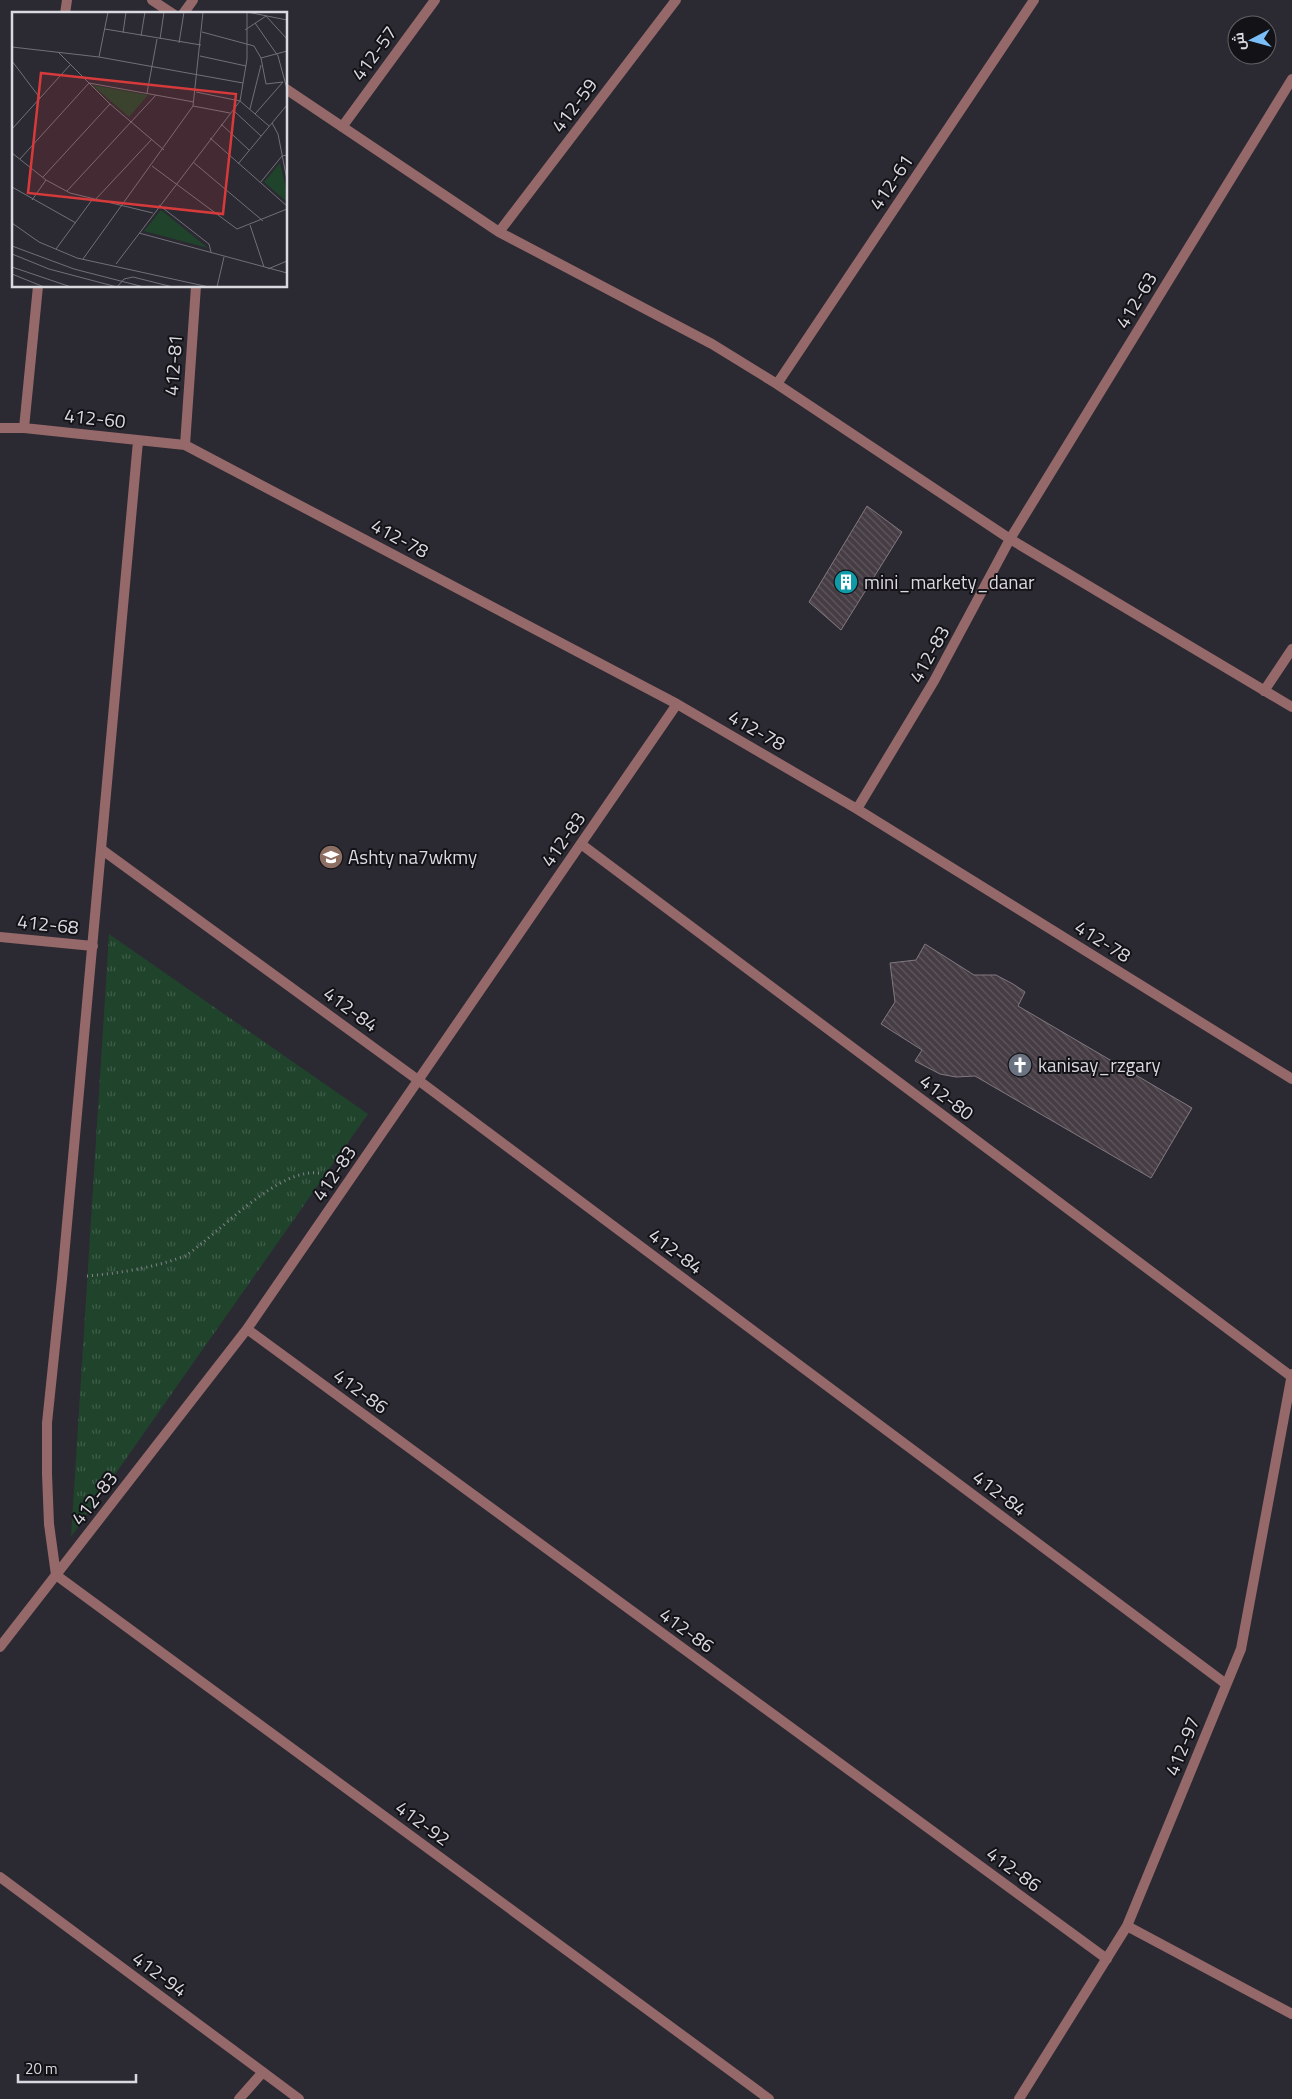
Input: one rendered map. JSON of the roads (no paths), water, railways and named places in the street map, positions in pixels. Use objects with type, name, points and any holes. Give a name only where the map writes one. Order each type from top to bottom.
[{"type":"street","points":[[152,0],[170,12]]},
{"type":"street","points":[[184,12],[193,0]]},
{"type":"street","name":"412-57","points":[[342,127],[435,0]]},
{"type":"street","name":"412-59","points":[[499,232],[676,0]]},
{"type":"street","name":"412-61","points":[[777,384],[1034,0]]},
{"type":"street","name":"412-63","points":[[1010,539],[1292,79]]},
{"type":"street","points":[[288,90],[499,232],[712,344],[777,384],[1010,539],[1292,708]]},
{"type":"street","points":[[24,428],[38,288]]},
{"type":"street","name":"412-81","points":[[185,445],[196,288]]},
{"type":"street","name":"412-60","points":[[0,428],[24,428],[185,445]]},
{"type":"street","points":[[56,1575],[48,1508],[47,1423],[62,1279],[138,441]]},
{"type":"street","name":"412-78","points":[[185,445],[677,704],[857,809],[1292,1080]]},
{"type":"street","name":"412-83","points":[[857,809],[934,681],[1010,539]]},
{"type":"street","points":[[1264,691],[1292,649]]},
{"type":"street","name":"412-83","points":[[0,1647],[247,1329],[677,704]]},
{"type":"street","name":"412-80","points":[[581,844],[1292,1376]]},
{"type":"street","name":"412-84","points":[[101,849],[418,1080],[1226,1684]]},
{"type":"street","name":"412-68","points":[[0,937],[92,946]]},
{"type":"street","name":"412-86","points":[[247,1329],[1107,1959]]},
{"type":"street","name":"412-97","points":[[1019,2099],[1127,1926],[1241,1649],[1289,1413],[1292,1376]]},
{"type":"street","name":"412-92","points":[[56,1575],[769,2099]]},
{"type":"street","name":"412-94","points":[[0,1877],[299,2099]]},
{"type":"street","points":[[1127,1926],[1292,2014]]},
{"type":"street","points":[[239,2099],[263,2072]]},
{"type":"place","name":"mini_markety_danar","points":[[846,582]]},
{"type":"place","name":"Ashty na7wkmy","points":[[331,857]]},
{"type":"place","name":"kanisay_rzgary","points":[[1020,1065]]}]
